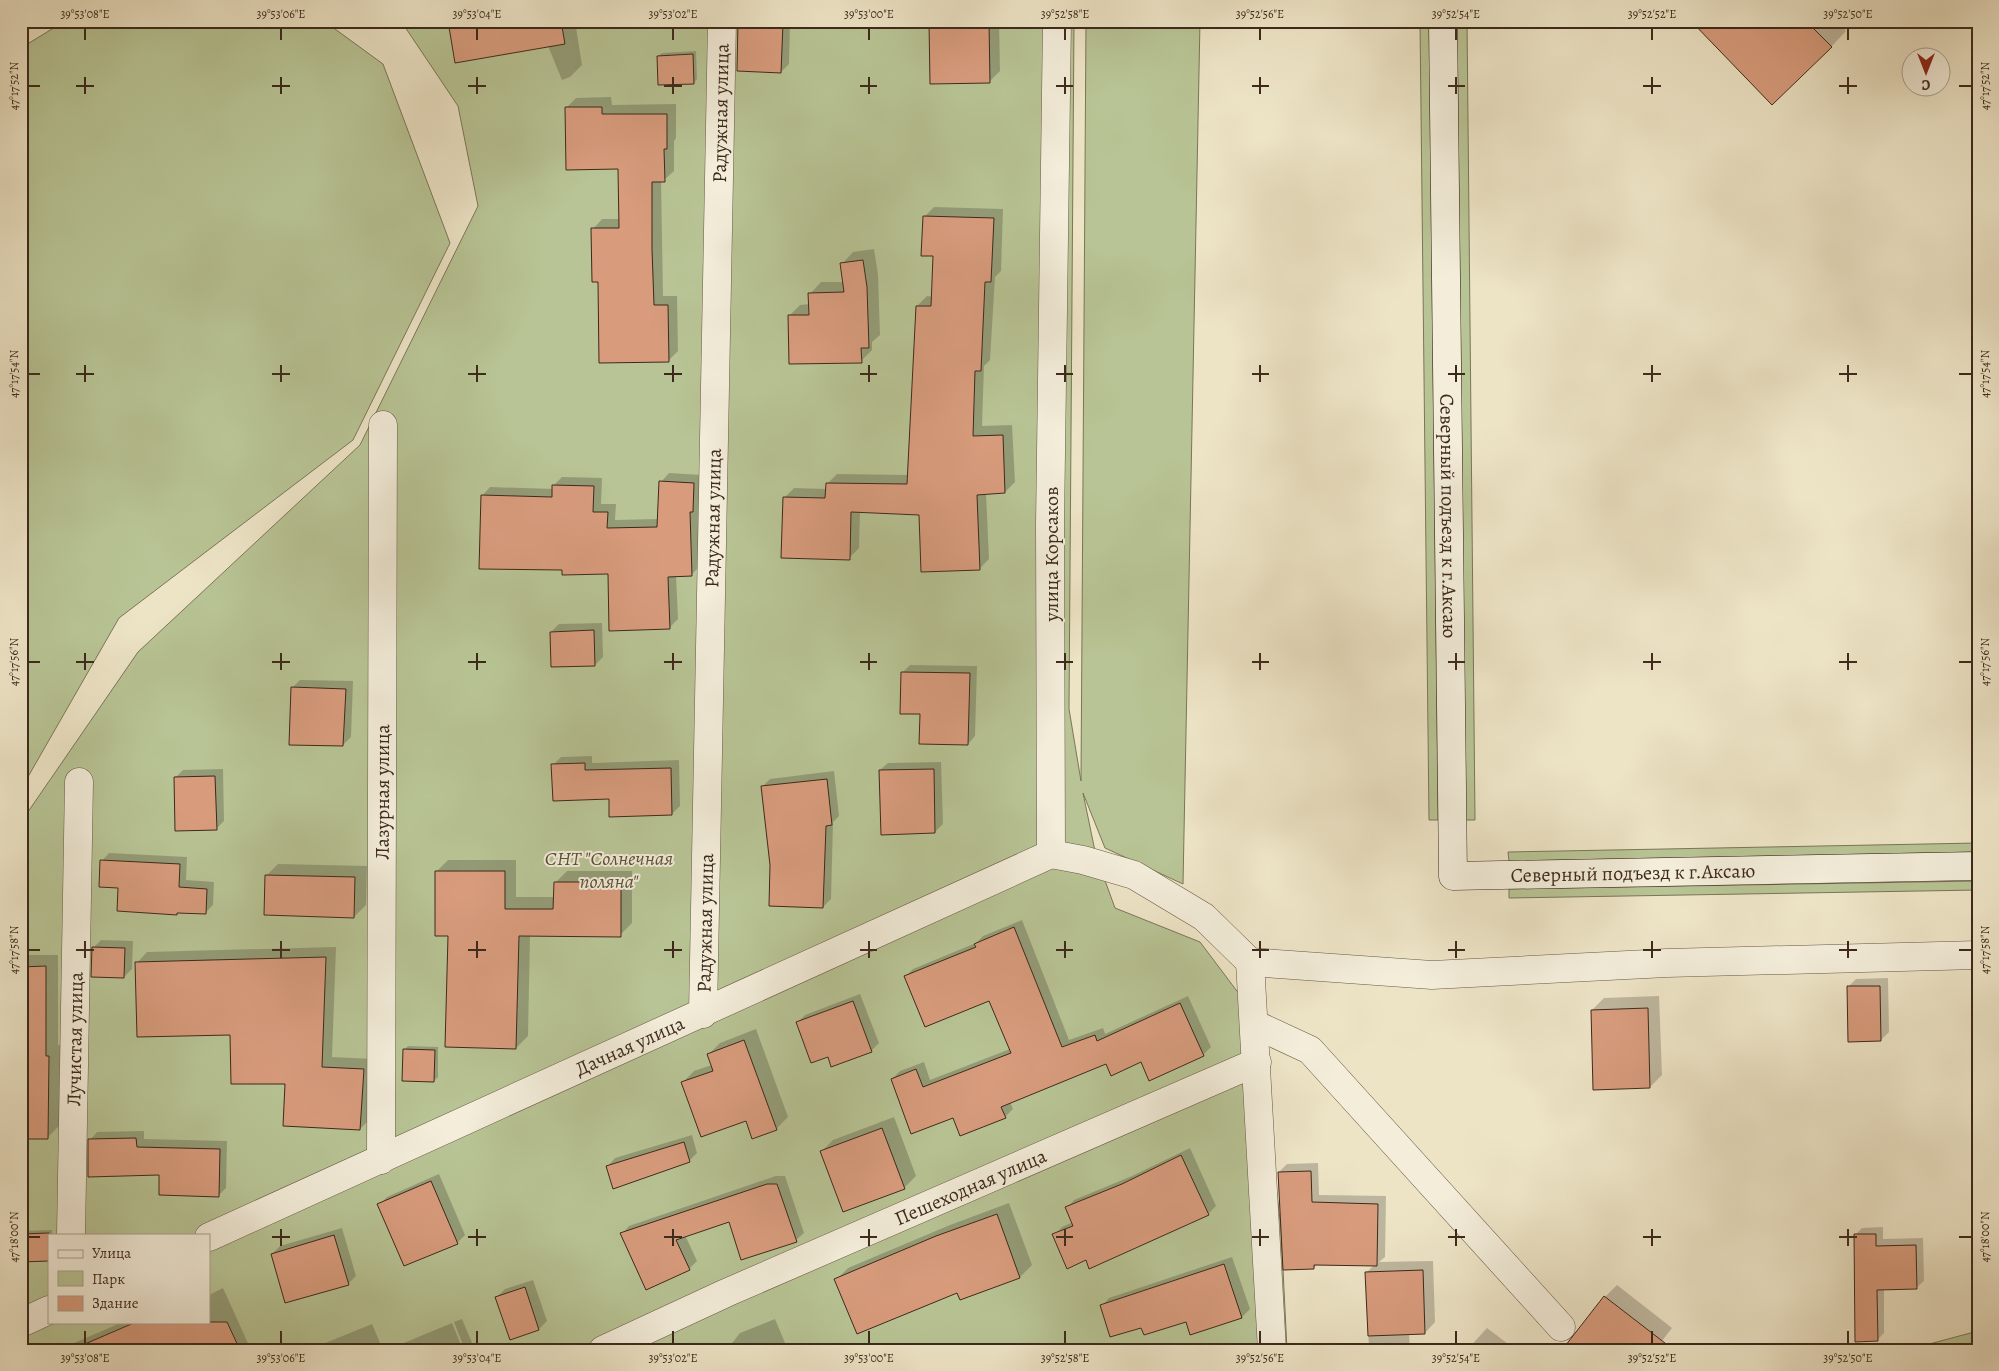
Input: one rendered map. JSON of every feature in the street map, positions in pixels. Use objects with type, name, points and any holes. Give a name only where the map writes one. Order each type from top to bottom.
[{"type":"street","name":"Радужная улица","points":[[703,1014],[722,21]]},
{"type":"street","name":"улица Корсаков","points":[[1051,854],[1050,524],[1056,21]]},
{"type":"street","name":"Северный подъезд к г.Аксаю","points":[[1444,21],[1453,876],[1978,866]]},
{"type":"street","name":"Лазурная улица","points":[[382,425],[382,1160]]},
{"type":"street","name":"Лучистая улица","points":[[71,1234],[79,782]]},
{"type":"street","name":"Дачная улица","points":[[210,1237],[703,1014],[1051,854]]},
{"type":"street","points":[[1051,854],[1084,860],[1134,875],[1204,917],[1250,962],[1432,975],[1667,963],[1978,955]]},
{"type":"street","points":[[1250,962],[1257,1062],[1266,1347]]},
{"type":"street","points":[[1254,1024],[1310,1050],[1561,1327]]},
{"type":"street","name":"Пешеходная улица","points":[[603,1350],[726,1293],[1257,1062]]},
{"type":"street","points":[[21,1323],[48,1310]]},
{"type":"green space","points":[[65,21],[324,21],[383,64],[450,243],[353,440],[119,618],[21,789],[21,48]]},
{"type":"green space","name":"СНТ \"Солнечная поляна\"","points":[[401,21],[1074,21],[1069,709],[1081,781],[1086,21],[1200,21],[1183,884],[1105,848],[1083,793],[1096,856],[1115,908],[1200,942],[1267,1031],[1270,1131],[1281,1229],[1287,1350],[21,1350],[21,822],[138,652],[360,445],[478,206],[458,106]]},
{"type":"green space","points":[[1420,21],[1429,21],[1438,820],[1429,820]]},
{"type":"green space","points":[[1457,21],[1467,21],[1475,820],[1466,820]]},
{"type":"green space","points":[[1978,843],[1978,852],[1509,861],[1508,852]]},
{"type":"green space","points":[[1978,881],[1978,890],[1509,898],[1509,889]]},
{"type":"green space","points":[[1978,1331],[1978,1350],[1907,1350]]},
{"type":"building","points":[[448,21],[561,21],[565,44],[455,63]]},
{"type":"building","points":[[989,21],[990,83],[930,84],[929,22]]},
{"type":"building","points":[[1691,21],[1806,21],[1832,47],[1772,105]]},
{"type":"building","points":[[738,22],[783,23],[781,73],[737,71]]},
{"type":"building","points":[[693,54],[694,84],[658,85],[657,56]]},
{"type":"building","points":[[565,107],[602,107],[602,114],[667,114],[667,149],[664,149],[665,182],[652,182],[652,249],[654,305],[668,305],[669,362],[599,363],[598,282],[592,282],[591,228],[619,228],[618,169],[566,170]]},
{"type":"building","points":[[923,216],[994,218],[991,282],[985,282],[981,371],[975,371],[973,436],[1003,435],[1005,493],[977,495],[980,570],[921,572],[919,515],[851,512],[850,560],[781,558],[783,497],[825,498],[826,483],[907,484],[916,306],[931,306],[933,256],[921,256]]},
{"type":"building","points":[[863,260],[867,287],[869,348],[861,348],[862,363],[789,364],[788,315],[809,315],[808,293],[844,292],[840,263]]},
{"type":"building","points":[[659,481],[694,483],[693,512],[690,512],[692,576],[668,577],[670,629],[609,631],[608,574],[562,575],[562,570],[479,569],[481,495],[552,497],[552,485],[594,486],[593,512],[608,512],[607,528],[657,527]]},
{"type":"building","points":[[594,630],[595,666],[551,667],[550,632]]},
{"type":"building","points":[[901,672],[970,673],[968,745],[919,744],[920,714],[900,714]]},
{"type":"building","points":[[291,687],[346,689],[343,746],[289,745]]},
{"type":"building","points":[[585,763],[585,770],[671,768],[672,815],[609,817],[609,799],[553,801],[551,764]]},
{"type":"building","points":[[934,769],[935,833],[881,835],[879,770]]},
{"type":"building","points":[[215,776],[217,830],[175,831],[174,777]]},
{"type":"building","points":[[827,779],[832,825],[826,826],[823,908],[769,906],[770,865],[761,786]]},
{"type":"building","points":[[100,860],[180,864],[179,887],[207,889],[206,914],[177,913],[177,915],[117,911],[118,888],[99,887]]},
{"type":"building","points":[[435,871],[505,871],[505,909],[553,909],[554,882],[621,882],[621,937],[519,936],[516,1049],[445,1047],[448,936],[435,936]]},
{"type":"building","points":[[265,875],[355,877],[354,918],[264,915]]},
{"type":"building","points":[[1014,927],[1062,1047],[1095,1035],[1097,1041],[1180,1003],[1204,1056],[1149,1081],[1141,1062],[1111,1076],[1106,1064],[1001,1107],[1006,1118],[960,1136],[953,1118],[911,1134],[891,1079],[916,1069],[923,1087],[1011,1053],[989,1001],[925,1027],[904,976],[976,947],[974,944]]},
{"type":"building","points":[[92,947],[125,948],[124,978],[91,977]]},
{"type":"building","points":[[326,957],[322,1067],[364,1069],[360,1130],[283,1126],[285,1084],[231,1084],[230,1035],[137,1037],[135,962]]},
{"type":"building","points":[[46,966],[46,1056],[49,1056],[48,1139],[24,1139],[24,1129],[21,1129],[21,967]]},
{"type":"building","points":[[1847,986],[1880,986],[1881,1041],[1848,1042]]},
{"type":"building","points":[[853,1001],[872,1052],[831,1067],[828,1057],[811,1063],[796,1022]]},
{"type":"building","points":[[1648,1008],[1650,1088],[1593,1090],[1591,1010]]},
{"type":"building","points":[[744,1040],[777,1130],[752,1139],[746,1121],[701,1137],[681,1082],[713,1071],[707,1054]]},
{"type":"building","points":[[403,1049],[435,1050],[434,1082],[402,1081]]},
{"type":"building","points":[[882,1128],[905,1189],[843,1212],[820,1151]]},
{"type":"building","points":[[136,1138],[137,1147],[220,1149],[219,1197],[159,1195],[159,1175],[88,1177],[88,1139]]},
{"type":"building","points":[[684,1142],[690,1162],[613,1189],[606,1166]]},
{"type":"building","points":[[1181,1155],[1209,1215],[1089,1269],[1086,1260],[1067,1269],[1052,1234],[1073,1226],[1065,1207],[1122,1184]]},
{"type":"building","points":[[1311,1171],[1312,1202],[1378,1204],[1377,1266],[1314,1265],[1314,1269],[1283,1270],[1278,1172]]},
{"type":"building","points":[[431,1181],[458,1244],[404,1266],[377,1204]]},
{"type":"building","points":[[767,1184],[777,1184],[797,1242],[741,1260],[729,1222],[676,1240],[690,1270],[646,1290],[620,1233]]},
{"type":"building","points":[[997,1214],[1020,1278],[960,1300],[957,1293],[857,1334],[834,1279],[936,1236]]},
{"type":"building","points":[[49,1233],[48,1261],[21,1262],[21,1234]]},
{"type":"building","points":[[1854,1234],[1876,1234],[1876,1246],[1916,1245],[1917,1289],[1877,1290],[1878,1341],[1855,1342]]},
{"type":"building","points":[[334,1235],[349,1285],[285,1303],[271,1254]]},
{"type":"building","points":[[1224,1264],[1242,1318],[1190,1335],[1186,1322],[1144,1335],[1141,1328],[1110,1337],[1100,1305]]},
{"type":"building","points":[[1423,1270],[1425,1334],[1368,1336],[1365,1272]]},
{"type":"building","points":[[525,1287],[539,1330],[510,1340],[495,1297]]},
{"type":"building","points":[[1604,1296],[1674,1350],[1562,1350]]},
{"type":"building","points":[[210,1322],[227,1322],[240,1350],[71,1350],[131,1324],[210,1324]]}]
